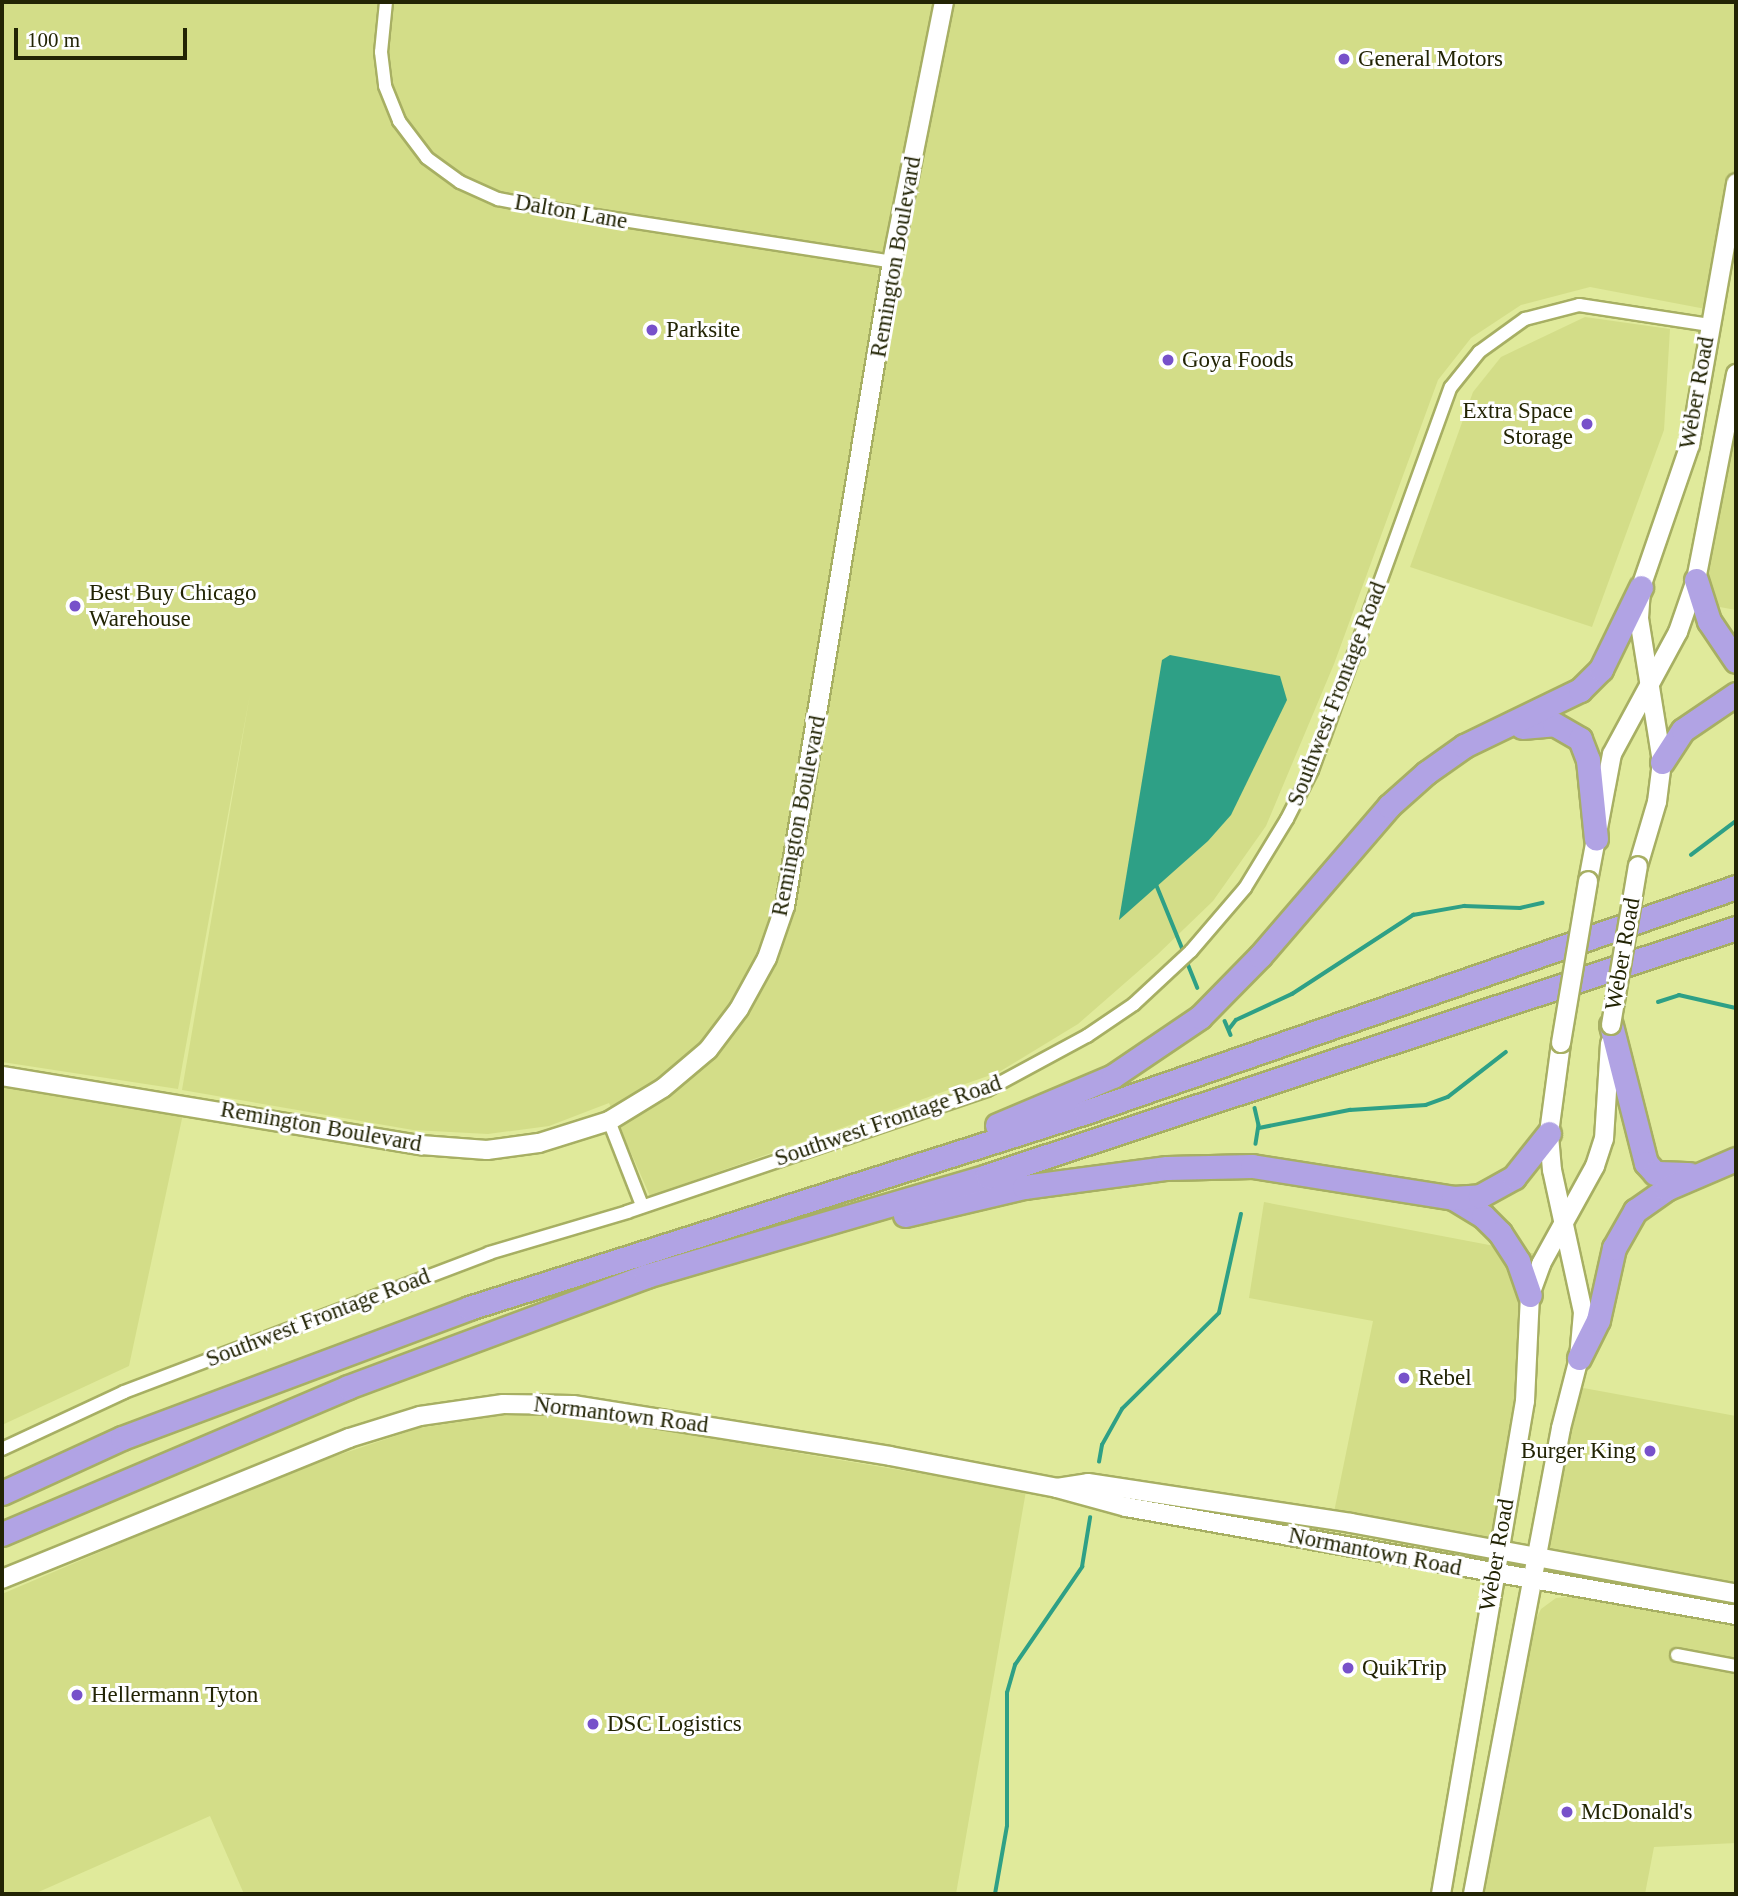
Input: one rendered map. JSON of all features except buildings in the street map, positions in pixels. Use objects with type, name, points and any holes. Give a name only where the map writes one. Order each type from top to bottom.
[{"type":"highway","points":[[1696,580],[1709,621],[1736,661]]},
{"type":"highway","points":[[864,1179],[1113,1076],[1160,1047],[1200,1017],[1259,956],[1389,806],[1464,746],[1580,690],[1601,669],[1641,587]]},
{"type":"highway","points":[[1662,762],[1683,730],[1736,694]]},
{"type":"highway","points":[[1497,731],[1554,724],[1580,739],[1588,760],[1596,839]]},
{"type":"highway","points":[[2,1493],[122,1438],[469,1308],[864,1179],[1086,1112],[1736,887]]},
{"type":"highway","points":[[2,1534],[348,1387],[646,1276],[987,1176],[1736,928]]},
{"type":"highway","points":[[1611,1025],[1646,1163],[1655,1173],[1668,1176],[1703,1173]]},
{"type":"highway","points":[[646,1276],[1024,1187],[1167,1168],[1252,1166],[1453,1198],[1500,1188],[1529,1163],[1549,1133]]},
{"type":"highway","points":[[1579,1357],[1598,1320],[1614,1248],[1624,1225],[1647,1198],[1736,1159]]},
{"type":"highway","points":[[1453,1198],[1483,1216],[1500,1233],[1518,1261],[1530,1294]]},
{"type":"street","name":"Dalton Lane","points":[[386,2],[381,52],[385,86],[399,121],[427,158],[460,182],[498,199],[539,207],[892,262]]},
{"type":"street","name":"Remington Boulevard","points":[[2,1076],[421,1145],[487,1150],[539,1143],[609,1121],[663,1088],[708,1049],[739,1009],[767,958],[785,906],[892,262],[944,2]]},
{"type":"street","name":"Weber Road","points":[[1441,1894],[1525,1401],[1530,1294],[1564,1222],[1585,1187],[1604,1139],[1611,1025],[1638,866],[1657,802],[1662,762],[1639,618],[1641,587],[1689,445],[1736,183]]},
{"type":"street","name":"Southwest Frontage Road","points":[[2,1449],[163,1377],[489,1253],[987,1090],[1087,1036],[1134,1004],[1191,951],[1245,888],[1287,819],[1311,770],[1451,387],[1479,352],[1525,319],[1579,306],[1709,325]]},
{"type":"street","name":"Weber Road","points":[[1473,1894],[1561,1428],[1579,1357],[1583,1312],[1549,1133],[1588,881],[1612,754],[1649,681],[1678,632],[1696,580],[1736,374]]},
{"type":"street","points":[[609,1121],[642,1205]]},
{"type":"street","name":"Normantown Road","points":[[2,1579],[349,1438],[420,1416],[503,1404],[573,1405],[652,1415],[1057,1488],[1082,1498],[1534,1582],[1736,1615]]},
{"type":"street","name":"Normantown Road","points":[[1057,1488],[1087,1483],[1108,1486],[1736,1594]]},
{"type":"street","points":[[1676,1655],[1736,1665]]},
{"type":"shaded area","points":[[2,2],[1736,2],[1736,162],[1711,310],[1590,287],[1521,305],[1471,338],[1438,380],[1334,664],[1266,826],[1213,901],[1157,955],[1078,1024],[999,1072],[650,1196],[609,1103],[549,1126],[488,1134],[413,1130],[182,1090],[250,694],[178,1089],[2,1062]]},
{"type":"shaded area","points":[[1585,317],[1670,329],[1664,430],[1592,627],[1410,567],[1473,392],[1501,357]]},
{"type":"shaded area","points":[[1736,392],[1736,610],[1698,603]]},
{"type":"shaded area","points":[[2,1086],[183,1114],[129,1366],[2,1425]]},
{"type":"shaded area","points":[[1264,1202],[1547,1256],[1498,1539],[1334,1512],[1373,1321],[1249,1298]]},
{"type":"shaded area","points":[[1567,1385],[1736,1416],[1736,1583],[1538,1550]]},
{"type":"shaded area","points":[[505,1415],[576,1416],[1026,1491],[956,1894],[244,1894],[210,1816],[34,1894],[2,1894],[2,1594],[285,1473],[419,1428]]},
{"type":"shaded area","points":[[1577,1596],[1736,1622],[1736,1843],[1654,1847],[1645,1894],[1477,1894],[1531,1629],[1541,1609],[1556,1598]]},
{"type":"water","points":[[1170,655],[1280,676],[1287,700],[1231,815],[1208,841],[1119,920],[1162,660]]},
{"type":"waterway","points":[[1691,855],[1736,821]]},
{"type":"waterway","points":[[1157,886],[1184,952]]},
{"type":"waterway","points":[[1229,1029],[1236,1020],[1292,994],[1413,915],[1464,906],[1520,908],[1542,903]]},
{"type":"waterway","points":[[1186,959],[1198,988]]},
{"type":"waterway","points":[[1658,1002],[1679,995],[1736,1008]]},
{"type":"waterway","points":[[1225,1021],[1231,1035]]},
{"type":"waterway","points":[[1259,1128],[1350,1110],[1426,1105],[1448,1097],[1506,1052]]},
{"type":"waterway","points":[[1255,1108],[1259,1125],[1256,1144]]},
{"type":"waterway","points":[[1099,1462],[1102,1445],[1122,1409],[1219,1313],[1241,1214]]},
{"type":"waterway","points":[[995,1894],[1007,1826],[1007,1693],[1015,1665],[1082,1567],[1090,1518]]},
{"type":"place","name":"General Motors","points":[[1344,59]]},
{"type":"place","name":"Parksite","points":[[652,330]]},
{"type":"place","name":"Goya Foods","points":[[1168,360]]},
{"type":"place","name":"Extra Space Storage","points":[[1587,424]]},
{"type":"place","name":"Best Buy Chicago Warehouse","points":[[75,606]]},
{"type":"place","name":"Rebel","points":[[1404,1378]]},
{"type":"place","name":"Burger King","points":[[1650,1451]]},
{"type":"place","name":"QuikTrip","points":[[1348,1668]]},
{"type":"place","name":"Hellermann Tyton","points":[[77,1695]]},
{"type":"place","name":"DSC Logistics","points":[[593,1724]]},
{"type":"place","name":"McDonald's","points":[[1567,1812]]}]
